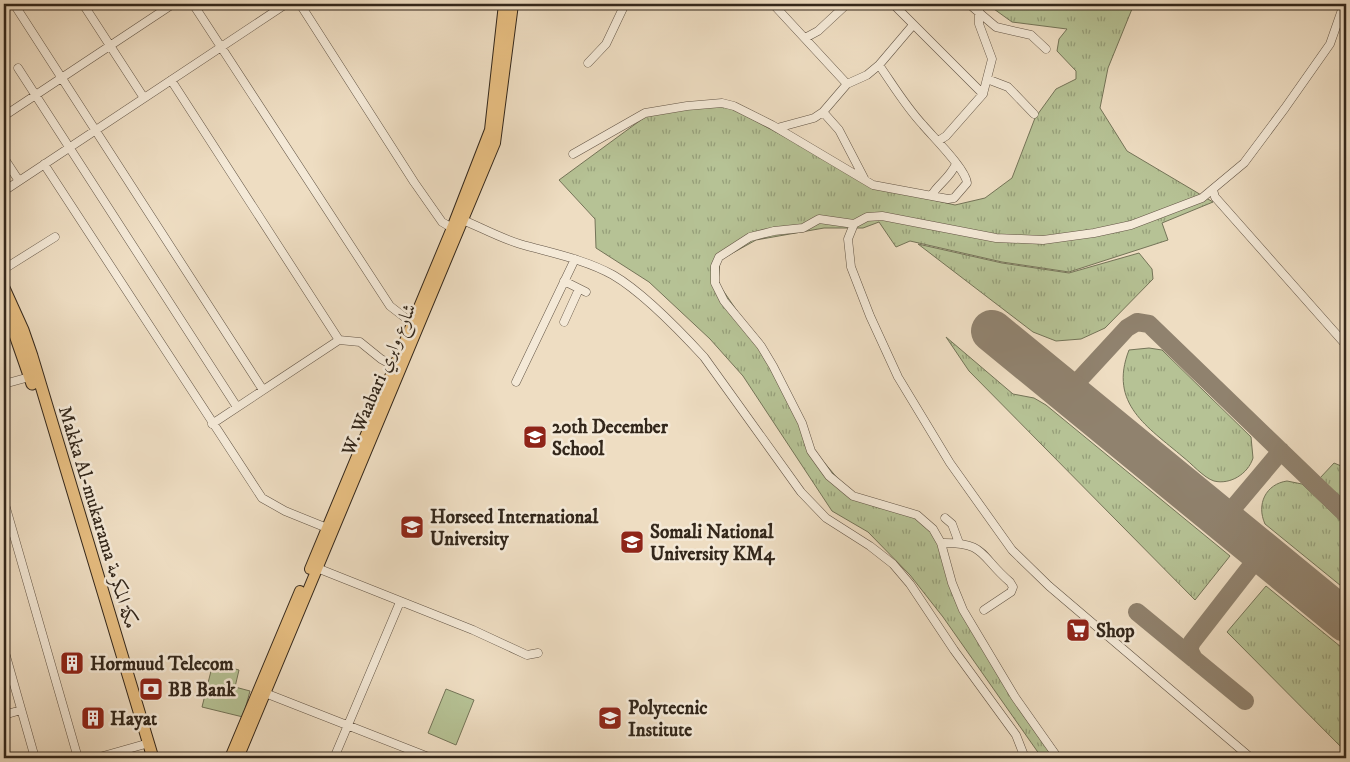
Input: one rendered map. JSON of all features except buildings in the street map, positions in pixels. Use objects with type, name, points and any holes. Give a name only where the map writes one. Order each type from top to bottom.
[{"type":"highway","name":"Makka Al-mukarama مكة المكرمة","points":[[4,288],[23,330],[34,375],[146,744],[153,758]]},
{"type":"highway","name":"Makka Al-mukarama مكة المكرمة","points":[[4,304],[34,375]]},
{"type":"highway","name":"Makka Al-mukarama مكة المكرمة","points":[[146,744],[147,758]]},
{"type":"main road","name":"W. Waabari شارع وابري","points":[[230,758],[452,228],[490,130],[504,4]]},
{"type":"main road","name":"W. Waabari شارع وابري","points":[[238,758],[498,133],[513,4]]},
{"type":"street","points":[[14,4],[263,390]]},
{"type":"street","points":[[83,4],[144,98]]},
{"type":"street","points":[[4,116],[173,4]]},
{"type":"street","points":[[193,4],[384,298],[390,306],[412,323]]},
{"type":"street","points":[[4,191],[286,4]]},
{"type":"street","points":[[300,4],[414,182],[442,222],[452,228]]},
{"type":"street","points":[[588,63],[606,44],[625,4]]},
{"type":"street","points":[[773,4],[847,84]]},
{"type":"street","points":[[806,38],[818,31],[846,4]]},
{"type":"street","points":[[893,4],[983,94]]},
{"type":"street","points":[[969,4],[996,27],[1031,35],[1046,49]]},
{"type":"street","points":[[1058,758],[1015,697],[963,610],[952,584],[941,543],[933,530],[917,516],[854,496],[828,476],[811,451],[802,423],[773,366],[761,346],[724,301],[715,283],[715,266],[718,257],[750,237],[774,231],[803,228],[820,219],[854,224],[867,217],[882,216],[996,238],[1043,240],[1094,234],[1131,225],[1202,198],[1244,163],[1285,108],[1330,44],[1345,5]]},
{"type":"street","points":[[938,141],[946,136],[983,94],[988,79],[992,59],[978,24],[978,10]]},
{"type":"street","points":[[777,128],[814,118],[823,112],[847,84],[867,75],[879,65],[913,25]]},
{"type":"street","points":[[574,154],[645,113],[687,106],[722,104],[734,106],[777,128],[873,185],[948,199],[954,198],[960,194],[968,183],[967,178],[923,125],[879,65]]},
{"type":"street","points":[[18,68],[237,407]]},
{"type":"street","points":[[988,79],[1008,87],[1034,114]]},
{"type":"street","points":[[171,80],[339,340]]},
{"type":"street","points":[[823,112],[839,130],[864,178]]},
{"type":"street","points":[[4,158],[19,181]]},
{"type":"street","points":[[44,164],[262,498],[285,511],[327,528]]},
{"type":"street","points":[[932,195],[950,176],[956,164]]},
{"type":"street","points":[[1213,190],[1222,204],[1346,345]]},
{"type":"street","points":[[463,220],[517,243],[575,259],[621,280],[693,345],[704,357],[801,492],[826,518],[870,546],[893,564],[910,584],[954,650],[1016,735],[1025,758]]},
{"type":"street","points":[[854,224],[848,239],[851,268],[870,316],[898,376],[950,463],[1012,550],[1049,586],[1252,758]]},
{"type":"street","points":[[4,270],[55,237]]},
{"type":"street","points":[[516,382],[575,259]]},
{"type":"street","points":[[564,281],[582,290],[564,322]]},
{"type":"street","points":[[212,424],[339,340],[360,342],[381,360],[394,366]]},
{"type":"street","points":[[4,384],[34,375]]},
{"type":"street","points":[[4,501],[78,758]]},
{"type":"street","points":[[945,518],[952,524],[959,542]]},
{"type":"street","points":[[941,543],[959,542],[975,546],[1013,587],[1011,592],[984,610]]},
{"type":"street","points":[[317,568],[473,630],[527,655],[538,654]]},
{"type":"street","points":[[334,758],[400,602]]},
{"type":"street","points":[[4,649],[35,758]]},
{"type":"street","points":[[266,693],[432,758]]},
{"type":"street","points":[[4,716],[21,710]]},
{"type":"street","points":[[96,758],[146,744]]},
{"type":"green space","points":[[987,4],[1134,4],[1108,68],[1100,108],[1127,151],[1213,202],[1162,223],[1168,240],[1069,272],[1002,262],[910,241],[896,247],[879,222],[863,228],[824,228],[756,240],[720,260],[718,283],[780,374],[812,448],[849,492],[914,512],[941,541],[958,599],[1027,711],[1063,758],[1042,758],[943,617],[910,575],[868,532],[832,511],[743,376],[710,339],[649,282],[596,248],[595,219],[559,180],[649,114],[726,105],[877,187],[955,205],[985,198],[1012,178],[1035,118],[1056,89],[1076,79],[1076,71],[1057,51],[1059,39],[1067,29],[1012,22]]},
{"type":"green space","points":[[918,244],[1002,263],[1069,273],[1139,253],[1152,269],[1153,279],[1105,328],[1081,339],[1056,341],[1033,332]]},
{"type":"green space","points":[[946,337],[1013,394],[1034,398],[1046,405],[1230,556],[1195,600],[969,371]]},
{"type":"green space","points":[[1149,348],[1162,350],[1251,437],[1253,458],[1251,464],[1238,477],[1220,482],[1206,477],[1157,435],[1135,412],[1128,400],[1124,385],[1124,369],[1129,350]]},
{"type":"green space","points":[[1334,463],[1346,468],[1346,502],[1320,478]]},
{"type":"green space","points":[[1287,481],[1302,484],[1346,526],[1346,590],[1265,524],[1262,517],[1262,502],[1265,496],[1273,486]]},
{"type":"green space","points":[[1266,586],[1346,651],[1346,752],[1227,632]]},
{"type":"green space","points":[[213,663],[239,670],[235,687],[250,691],[243,717],[202,707]]},
{"type":"green space","points":[[446,689],[474,700],[456,745],[428,733]]},
{"type":"taxiway","points":[[1067,393],[1127,328],[1137,322],[1149,324],[1346,514]]},
{"type":"taxiway","points":[[1223,520],[1281,451]]},
{"type":"taxiway","points":[[1194,659],[1189,649],[1192,642],[1262,552]]},
{"type":"taxiway","points":[[1137,612],[1245,701]]},
{"type":"runway","points":[[992,331],[1346,621]]},
{"type":"place","name":"20th December School","points":[[535,437]]},
{"type":"place","name":"Horseed International University","points":[[412,527]]},
{"type":"place","name":"Somali National University KM4","points":[[632,542]]},
{"type":"place","name":"Shop","points":[[1078,630]]},
{"type":"place","name":"Hormuud Telecom","points":[[72,663]]},
{"type":"place","name":"BB Bank","points":[[151,689]]},
{"type":"place","name":"Hayat","points":[[93,718]]},
{"type":"place","name":"Polytecnic Institute","points":[[610,718]]}]
